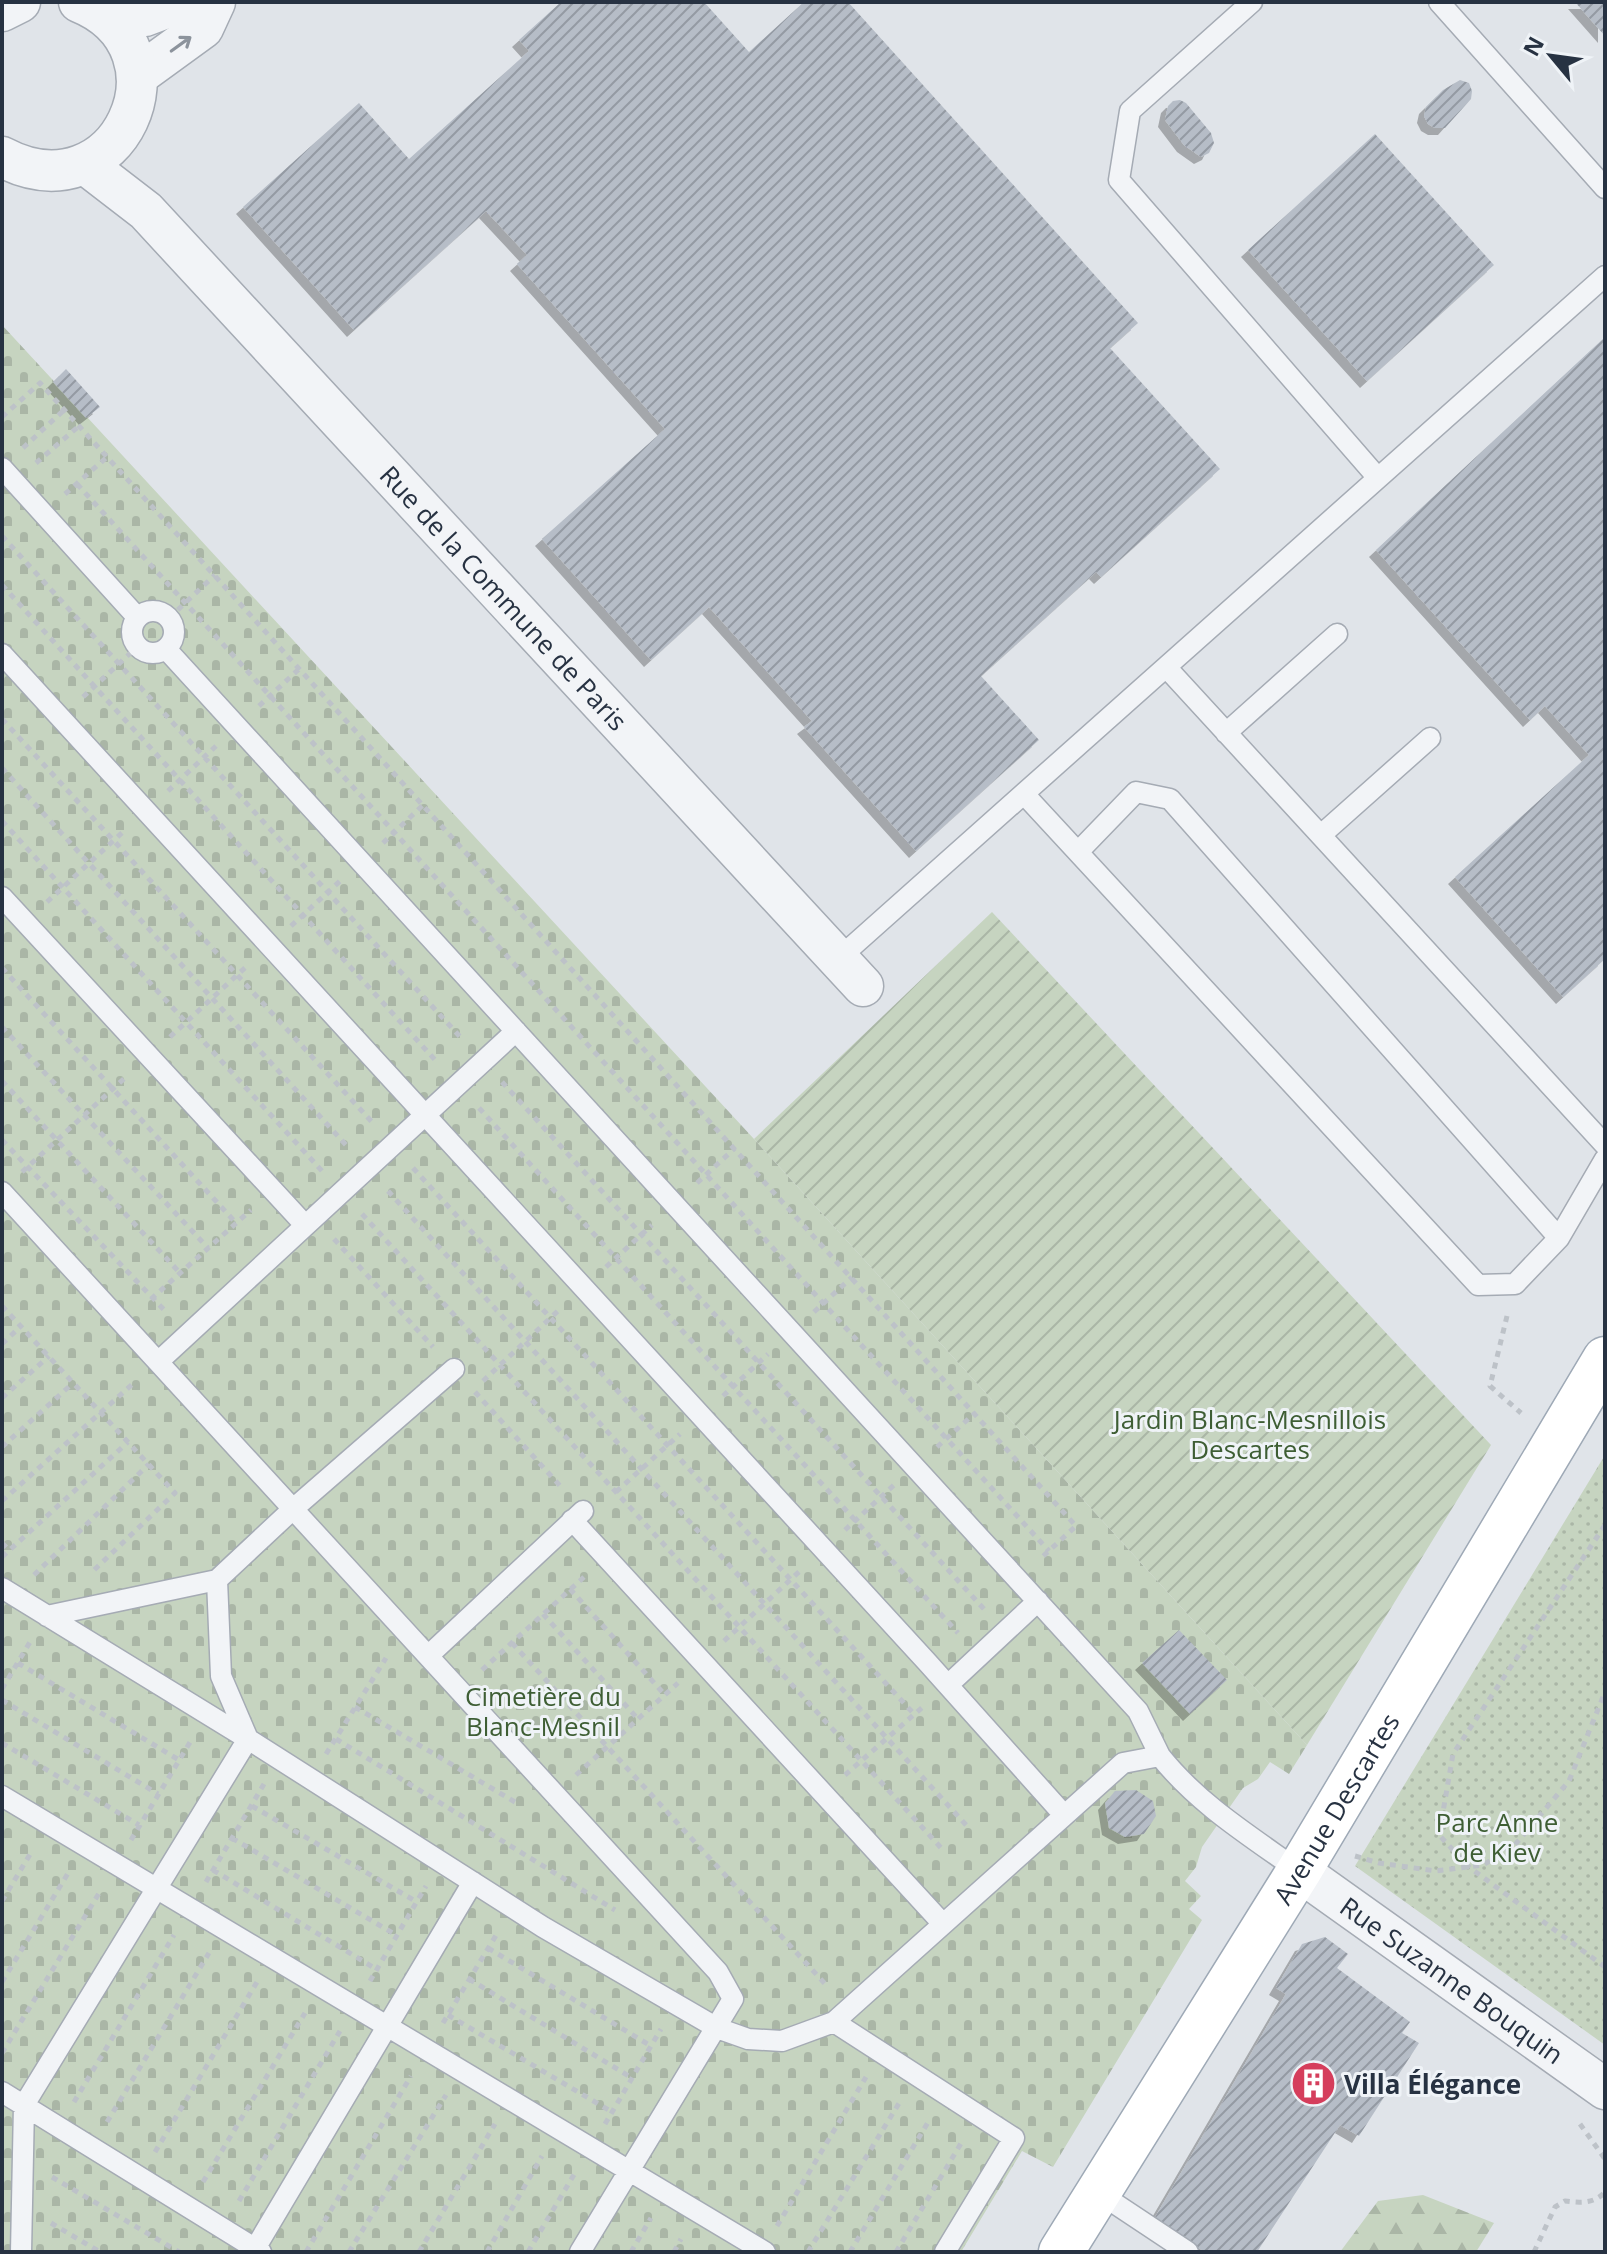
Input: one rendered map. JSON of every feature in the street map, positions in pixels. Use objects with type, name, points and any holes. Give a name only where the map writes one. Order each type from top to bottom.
[{"type":"main road","name":"Avenue Descartes","points":[[1061,2252],[1299,1871],[1605,1359]]},
{"type":"street","points":[[95,12],[145,16],[182,2]]},
{"type":"street","points":[[137,76],[203,28],[215,2]]},
{"type":"street","points":[[8,170],[64,171],[85,164],[109,148],[127,125],[135,101],[137,76],[133,56],[124,38],[95,12]]},
{"type":"street","points":[[127,125],[146,211]]},
{"type":"street","name":"Rue de la Commune de Paris","points":[[85,164],[146,211],[850,973]]},
{"type":"street","name":"Rue Suzanne Bouquin","points":[[1299,1871],[1605,2089]]},
{"type":"lane","points":[[1252,2],[1130,111],[1119,180],[1378,478]]},
{"type":"lane","points":[[1439,2],[1605,188]]},
{"type":"lane","points":[[850,973],[1024,794],[1605,276]]},
{"type":"lane","points":[[10,469],[43,513],[137,617]]},
{"type":"lane","points":[[150,610],[164,612],[169,618],[174,623],[175,638],[167,650],[155,654],[142,652],[133,641],[132,629],[137,617],[150,610]]},
{"type":"lane","points":[[1226,733],[1337,634]]},
{"type":"lane","points":[[167,650],[1138,1711],[1160,1756],[1181,1783],[1299,1871]]},
{"type":"lane","points":[[2,654],[824,1549],[1064,1815]]},
{"type":"lane","points":[[1166,667],[1605,1145]]},
{"type":"lane","points":[[1321,835],[1430,738]]},
{"type":"lane","points":[[1078,852],[1136,792],[1170,799],[1559,1238]]},
{"type":"lane","points":[[1024,794],[1478,1285],[1515,1284],[1559,1238],[1605,1159]]},
{"type":"lane","points":[[2,897],[305,1225]]},
{"type":"lane","points":[[158,1362],[516,1031]]},
{"type":"lane","points":[[2,1192],[718,1972],[733,1999],[580,2252]]},
{"type":"lane","points":[[47,1616],[217,1580],[293,1509],[454,1369]]},
{"type":"lane","points":[[428,1656],[577,1516],[606,1557],[943,1924]]},
{"type":"lane","points":[[217,1580],[221,1676],[248,1739]]},
{"type":"lane","points":[[6,1593],[248,1739],[543,1927],[717,2028],[748,2039],[782,2041],[841,2016],[1123,1763],[1160,1756]]},
{"type":"lane","points":[[948,1685],[1038,1601]]},
{"type":"lane","points":[[21,2252],[24,2105],[248,1739]]},
{"type":"lane","points":[[2,1796],[764,2251]]},
{"type":"lane","points":[[2,2092],[256,2251],[473,1882]]},
{"type":"lane","points":[[841,2016],[880,2052],[1014,2138],[945,2252]]},
{"type":"lane","points":[[1099,2193],[1188,2252]]},
{"type":"path","points":[[2,417],[40,383],[1076,1526],[1017,1579]]},
{"type":"path","points":[[10,469],[64,410]]},
{"type":"path","points":[[10,469],[79,426]]},
{"type":"path","points":[[43,513],[107,457]]},
{"type":"path","points":[[77,484],[1049,1551]]},
{"type":"path","points":[[169,618],[215,575]]},
{"type":"path","points":[[61,718],[138,646]]},
{"type":"path","points":[[2,719],[914,1714]]},
{"type":"path","points":[[2,768],[967,1826]]},
{"type":"path","points":[[19,1175],[423,805]]},
{"type":"path","points":[[2,821],[943,1850]]},
{"type":"path","points":[[2,968],[236,1223]]},
{"type":"path","points":[[2,1027],[208,1248]]},
{"type":"path","points":[[2,1081],[180,1273]]},
{"type":"path","points":[[2,1140],[187,1334]]},
{"type":"path","points":[[123,1324],[273,1190]]},
{"type":"path","points":[[1515,1284],[1490,1386],[1521,1413]]},
{"type":"path","points":[[2,1306],[175,1493],[47,1616],[2,1689]]},
{"type":"path","points":[[2,1344],[21,1326]]},
{"type":"path","points":[[2,1398],[49,1356]]},
{"type":"path","points":[[2,1501],[158,1362]]},
{"type":"path","points":[[2,1447],[73,1383]]},
{"type":"path","points":[[554,1794],[975,1413]]},
{"type":"path","points":[[2,1557],[128,1442]]},
{"type":"path","points":[[6,1593],[149,1464]]},
{"type":"path","points":[[1605,1525],[1453,1754],[1439,1835],[1469,1867],[1605,1967]]},
{"type":"path","points":[[2,1543],[9,1550]]},
{"type":"path","points":[[460,1691],[606,1557]]},
{"type":"path","points":[[570,1589],[665,1695]]},
{"type":"path","points":[[543,1614],[638,1719]]},
{"type":"path","points":[[311,1779],[404,1630]]},
{"type":"path","points":[[512,1643],[607,1747],[841,2016]]},
{"type":"path","points":[[18,1663],[179,1760]]},
{"type":"path","points":[[823,1794],[948,1685]]},
{"type":"path","points":[[1353,1856],[1436,1871],[1483,1865],[1514,1846],[1569,1781],[1605,1692]]},
{"type":"path","points":[[2,1700],[158,1794]]},
{"type":"path","points":[[355,1707],[526,1809]]},
{"type":"path","points":[[336,1739],[622,1914]]},
{"type":"path","points":[[2,1743],[139,1825]]},
{"type":"path","points":[[59,2127],[279,1759]]},
{"type":"path","points":[[252,1806],[417,1902]]},
{"type":"path","points":[[2,1901],[48,1824]]},
{"type":"path","points":[[232,1838],[397,1936]]},
{"type":"path","points":[[2,1982],[85,1845]]},
{"type":"path","points":[[223,2228],[441,1861]]},
{"type":"path","points":[[213,1870],[376,1969]]},
{"type":"path","points":[[92,2147],[224,1929]]},
{"type":"path","points":[[488,1948],[651,2046]]},
{"type":"path","points":[[140,2176],[271,1957]]},
{"type":"path","points":[[469,1979],[633,2078]]},
{"type":"path","points":[[188,2207],[321,1987]]},
{"type":"path","points":[[448,2015],[612,2112]]},
{"type":"path","points":[[764,2251],[880,2052]]},
{"type":"path","points":[[349,2252],[461,2070]]},
{"type":"path","points":[[808,2252],[917,2075]]},
{"type":"path","points":[[850,2252],[946,2094]]},
{"type":"path","points":[[419,2252],[510,2099]]},
{"type":"path","points":[[896,2252],[978,2115]]},
{"type":"path","points":[[487,2252],[558,2128]]},
{"type":"path","points":[[23,2159],[179,2252]]},
{"type":"path","points":[[1534,2252],[1555,2207],[1565,2201],[1582,2203],[1599,2198],[1605,2192]]},
{"type":"green space","name":"Cimetière du Blanc-Mesnil","points":[[2,325],[754,1139],[1307,1745],[1289,1774],[1270,1762],[1258,1779],[1243,1788],[1202,1847],[1196,1867],[1185,1881],[1201,1896],[1189,1909],[1202,1920],[1053,2167],[1022,2151],[961,2252],[2,2252]]},
{"type":"green space","name":"Jardin Blanc-Mesnillois Descartes","points":[[992,912],[1491,1445],[1307,1745],[754,1139]]},
{"type":"green space","name":"Parc Anne de Kiev","points":[[1605,1455],[1605,2045],[1355,1866]]},
{"type":"green space","points":[[1423,2195],[1494,2223],[1476,2252],[1340,2252],[1378,2201]]},
{"type":"building","points":[[561,2],[704,2],[749,52],[804,2],[848,2],[1138,323],[1110,348],[1220,469],[1101,577],[1096,572],[981,676],[1039,740],[916,851],[804,727],[812,721],[709,607],[651,660],[542,539],[665,429],[517,264],[527,255],[486,211],[354,330],[243,207],[359,103],[409,159],[529,51],[519,40]]},
{"type":"building","points":[[1575,2],[1605,2],[1605,36]]},
{"type":"building","points":[[1460,80],[1469,83],[1471,99],[1445,128],[1428,124],[1424,116],[1426,107],[1443,90]]},
{"type":"building","points":[[1180,100],[1211,133],[1214,143],[1209,153],[1201,157],[1184,145],[1165,120],[1168,106]]},
{"type":"building","points":[[1375,134],[1494,265],[1367,381],[1248,250]]},
{"type":"building","points":[[1605,337],[1605,959],[1563,997],[1455,877],[1589,755],[1545,706],[1530,720],[1376,550]]},
{"type":"building","points":[[66,369],[100,407],[86,418],[53,382]]},
{"type":"building","points":[[1179,1630],[1227,1680],[1190,1714],[1142,1663]]},
{"type":"building","points":[[1136,1790],[1153,1801],[1156,1816],[1144,1834],[1125,1837],[1109,1828],[1105,1803],[1115,1791]]},
{"type":"building","name":"Villa Élégance","points":[[1325,1937],[1348,1954],[1337,1968],[1410,2022],[1402,2033],[1419,2043],[1359,2136],[1340,2125],[1257,2252],[1205,2252],[1154,2219],[1286,1994],[1276,1988],[1302,1944]]},
{"type":"place","name":"Villa Élégance","points":[[1313,2084]]}]
